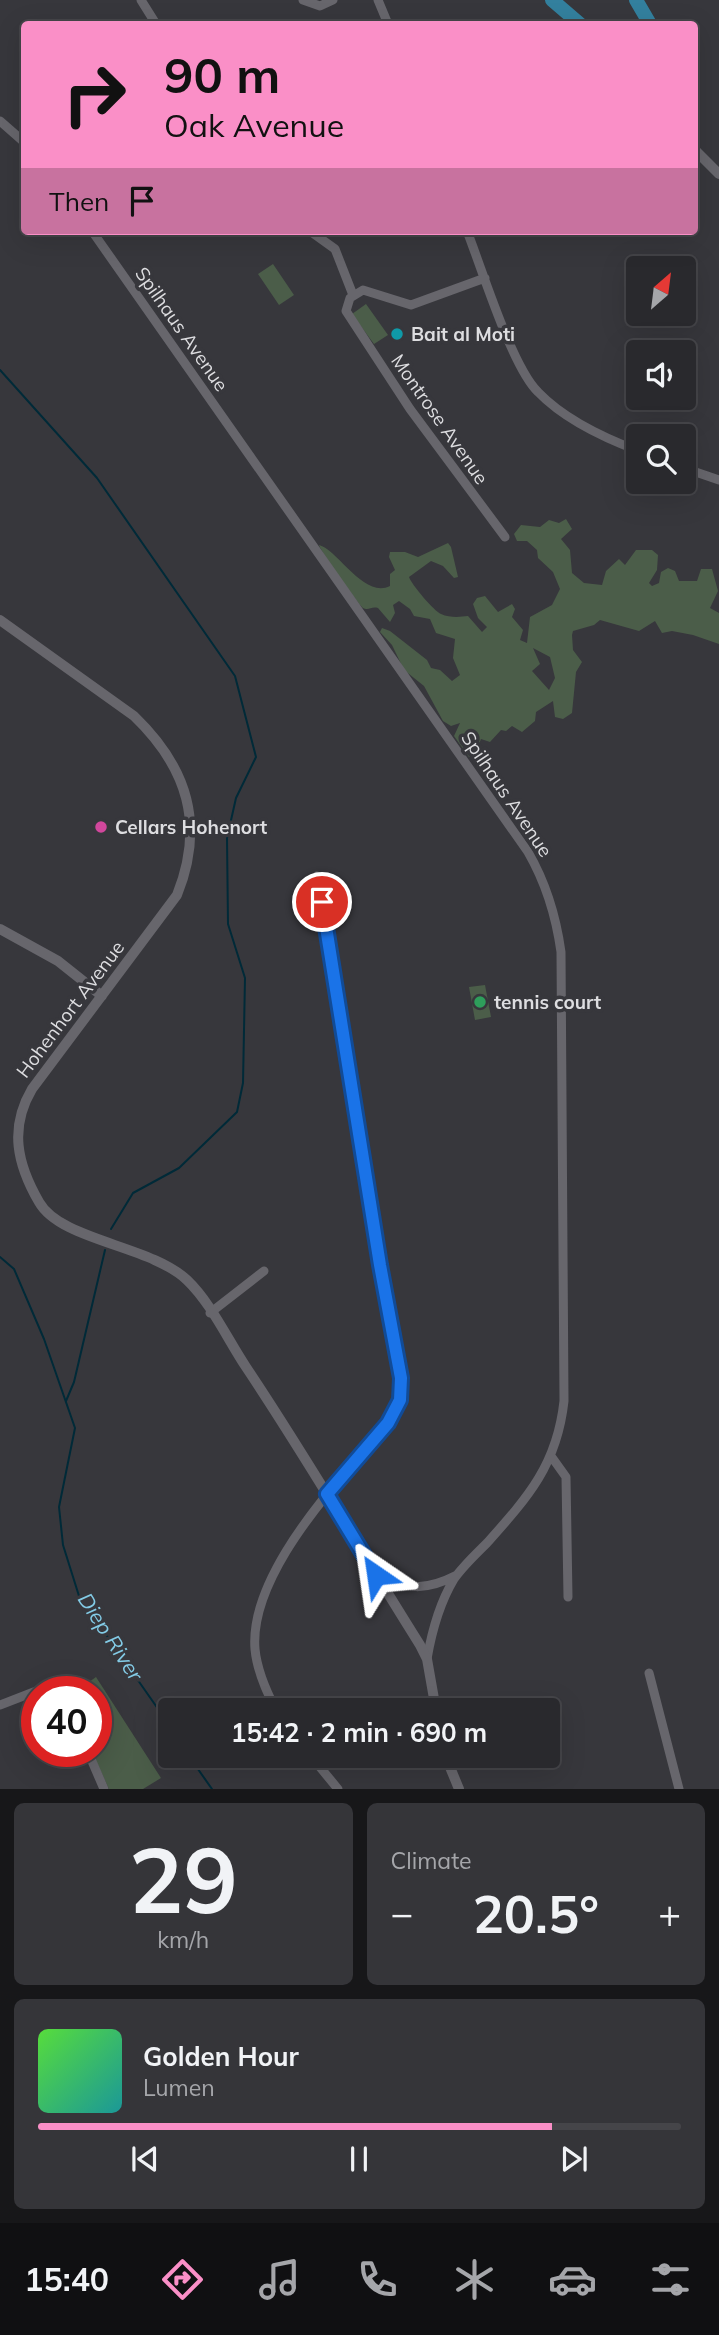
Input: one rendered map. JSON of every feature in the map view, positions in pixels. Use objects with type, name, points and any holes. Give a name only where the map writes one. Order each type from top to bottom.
[{"type":"main road","points":[[551,0],[568,21]]},
{"type":"main road","points":[[551,0],[576,21]]},
{"type":"main road","points":[[630,0],[641,21]]},
{"type":"main road","points":[[636,0],[648,21]]},
{"type":"street","points":[[141,0],[154,21]]},
{"type":"street","points":[[303,0],[320,6],[333,0]]},
{"type":"street","points":[[378,0],[387,21]]},
{"type":"street","points":[[0,121],[21,139]]},
{"type":"street","points":[[698,153],[719,174]]},
{"type":"street","name":"Spilhaus Avenue","points":[[95,235],[528,852],[556,919],[561,966],[564,1401],[561,1432],[543,1475],[522,1504],[457,1575],[437,1612],[427,1659]]},
{"type":"street","name":"Montrose Avenue","points":[[316,235],[335,249],[353,295],[347,305],[348,318],[410,409],[505,537]]},
{"type":"street","points":[[469,235],[517,359],[538,393],[584,425],[626,445]]},
{"type":"street","points":[[353,295],[370,290],[402,304],[415,305],[485,278]]},
{"type":"street","points":[[696,472],[719,480]]},
{"type":"street","name":"Hohenhort Avenue","points":[[0,620],[134,716],[152,734],[176,771],[187,803],[193,841],[177,895],[32,1088],[21,1108],[16,1142],[22,1164],[47,1213],[73,1229],[166,1265],[188,1281],[327,1494],[427,1659]]},
{"type":"street","points":[[271,1698],[260,1675],[255,1647],[262,1601],[272,1575],[327,1494],[388,1423],[400,1400],[401,1378],[317,876]]},
{"type":"street","points":[[0,929],[58,961],[102,996]]},
{"type":"street","points":[[210,1313],[264,1271]]},
{"type":"street","points":[[551,1456],[566,1477],[568,1597]]},
{"type":"street","name":"Spilhaus Avenue","points":[[376,1575],[407,1587],[422,1589],[457,1575]]},
{"type":"street","points":[[427,1659],[434,1698]]},
{"type":"street","points":[[649,1673],[679,1789]]},
{"type":"street","points":[[0,1705],[21,1697]]},
{"type":"street","points":[[94,1767],[104,1789]]},
{"type":"street","points":[[321,1768],[338,1789]]},
{"type":"street","points":[[450,1768],[459,1789]]},
{"type":"green space","points":[[273,264],[294,295],[279,305],[258,274]]},
{"type":"green space","points":[[366,304],[388,335],[374,344],[352,314]]},
{"type":"green space","points":[[566,519],[572,529],[561,539],[570,550],[572,573],[584,583],[602,585],[606,571],[619,559],[625,565],[636,550],[652,550],[658,555],[657,570],[649,583],[652,586],[659,583],[661,572],[668,568],[675,571],[679,581],[697,581],[701,569],[712,569],[718,591],[710,608],[719,613],[719,644],[693,635],[672,631],[662,633],[655,621],[639,631],[600,620],[594,625],[573,631],[573,650],[582,662],[576,672],[572,713],[563,719],[555,717],[553,701],[536,712],[535,721],[522,732],[512,726],[506,731],[501,730],[490,742],[481,739],[476,752],[469,757],[454,736],[460,723],[451,726],[443,721],[424,686],[404,670],[392,645],[380,632],[382,628],[390,631],[427,660],[431,668],[440,670],[452,681],[460,675],[453,658],[455,639],[436,633],[430,619],[414,616],[410,609],[399,601],[393,605],[395,613],[390,622],[378,608],[363,608],[319,545],[361,580],[380,588],[390,586],[390,574],[395,570],[389,557],[390,552],[405,552],[418,557],[448,543],[458,577],[454,578],[443,566],[431,561],[409,577],[418,591],[438,612],[451,617],[468,616],[482,632],[487,627],[478,618],[473,604],[477,598],[485,596],[498,612],[512,604],[515,609],[512,617],[523,630],[520,640],[527,643],[530,617],[552,605],[560,589],[553,572],[538,558],[537,550],[527,541],[517,541],[514,534],[521,525],[540,527],[549,520],[559,523]],"holes":[[[533,648],[550,657],[555,678],[549,690],[532,671],[540,664]]]},
{"type":"green space","name":"tennis court","points":[[485,985],[491,1017],[475,1020],[469,987]]},
{"type":"green space","points":[[112,1702],[161,1778],[143,1789],[109,1789],[99,1767],[112,1767]]},
{"type":"waterway","points":[[0,370],[97,478],[235,676],[256,757],[236,798],[227,838],[228,924],[245,978],[243,1083],[237,1112],[179,1168],[133,1193],[111,1229]]},
{"type":"waterway","points":[[66,1401],[74,1382],[105,1250]]},
{"type":"waterway","name":"Diep River","points":[[0,1257],[14,1269],[44,1339],[75,1428],[59,1507],[63,1545],[79,1596],[158,1709]]},
{"type":"waterway","name":"Diep River","points":[[197,1768],[212,1789]]},
{"type":"place","name":"Bait al Moti","points":[[397,334]]},
{"type":"place","name":"Cellars Hohenort","points":[[101,827]]},
{"type":"place","name":"tennis court","points":[[480,1002]]},
{"type":"route","points":[[322,902],[380,1265],[401,1378],[400,1400],[388,1423],[327,1494],[376,1575]]}]
